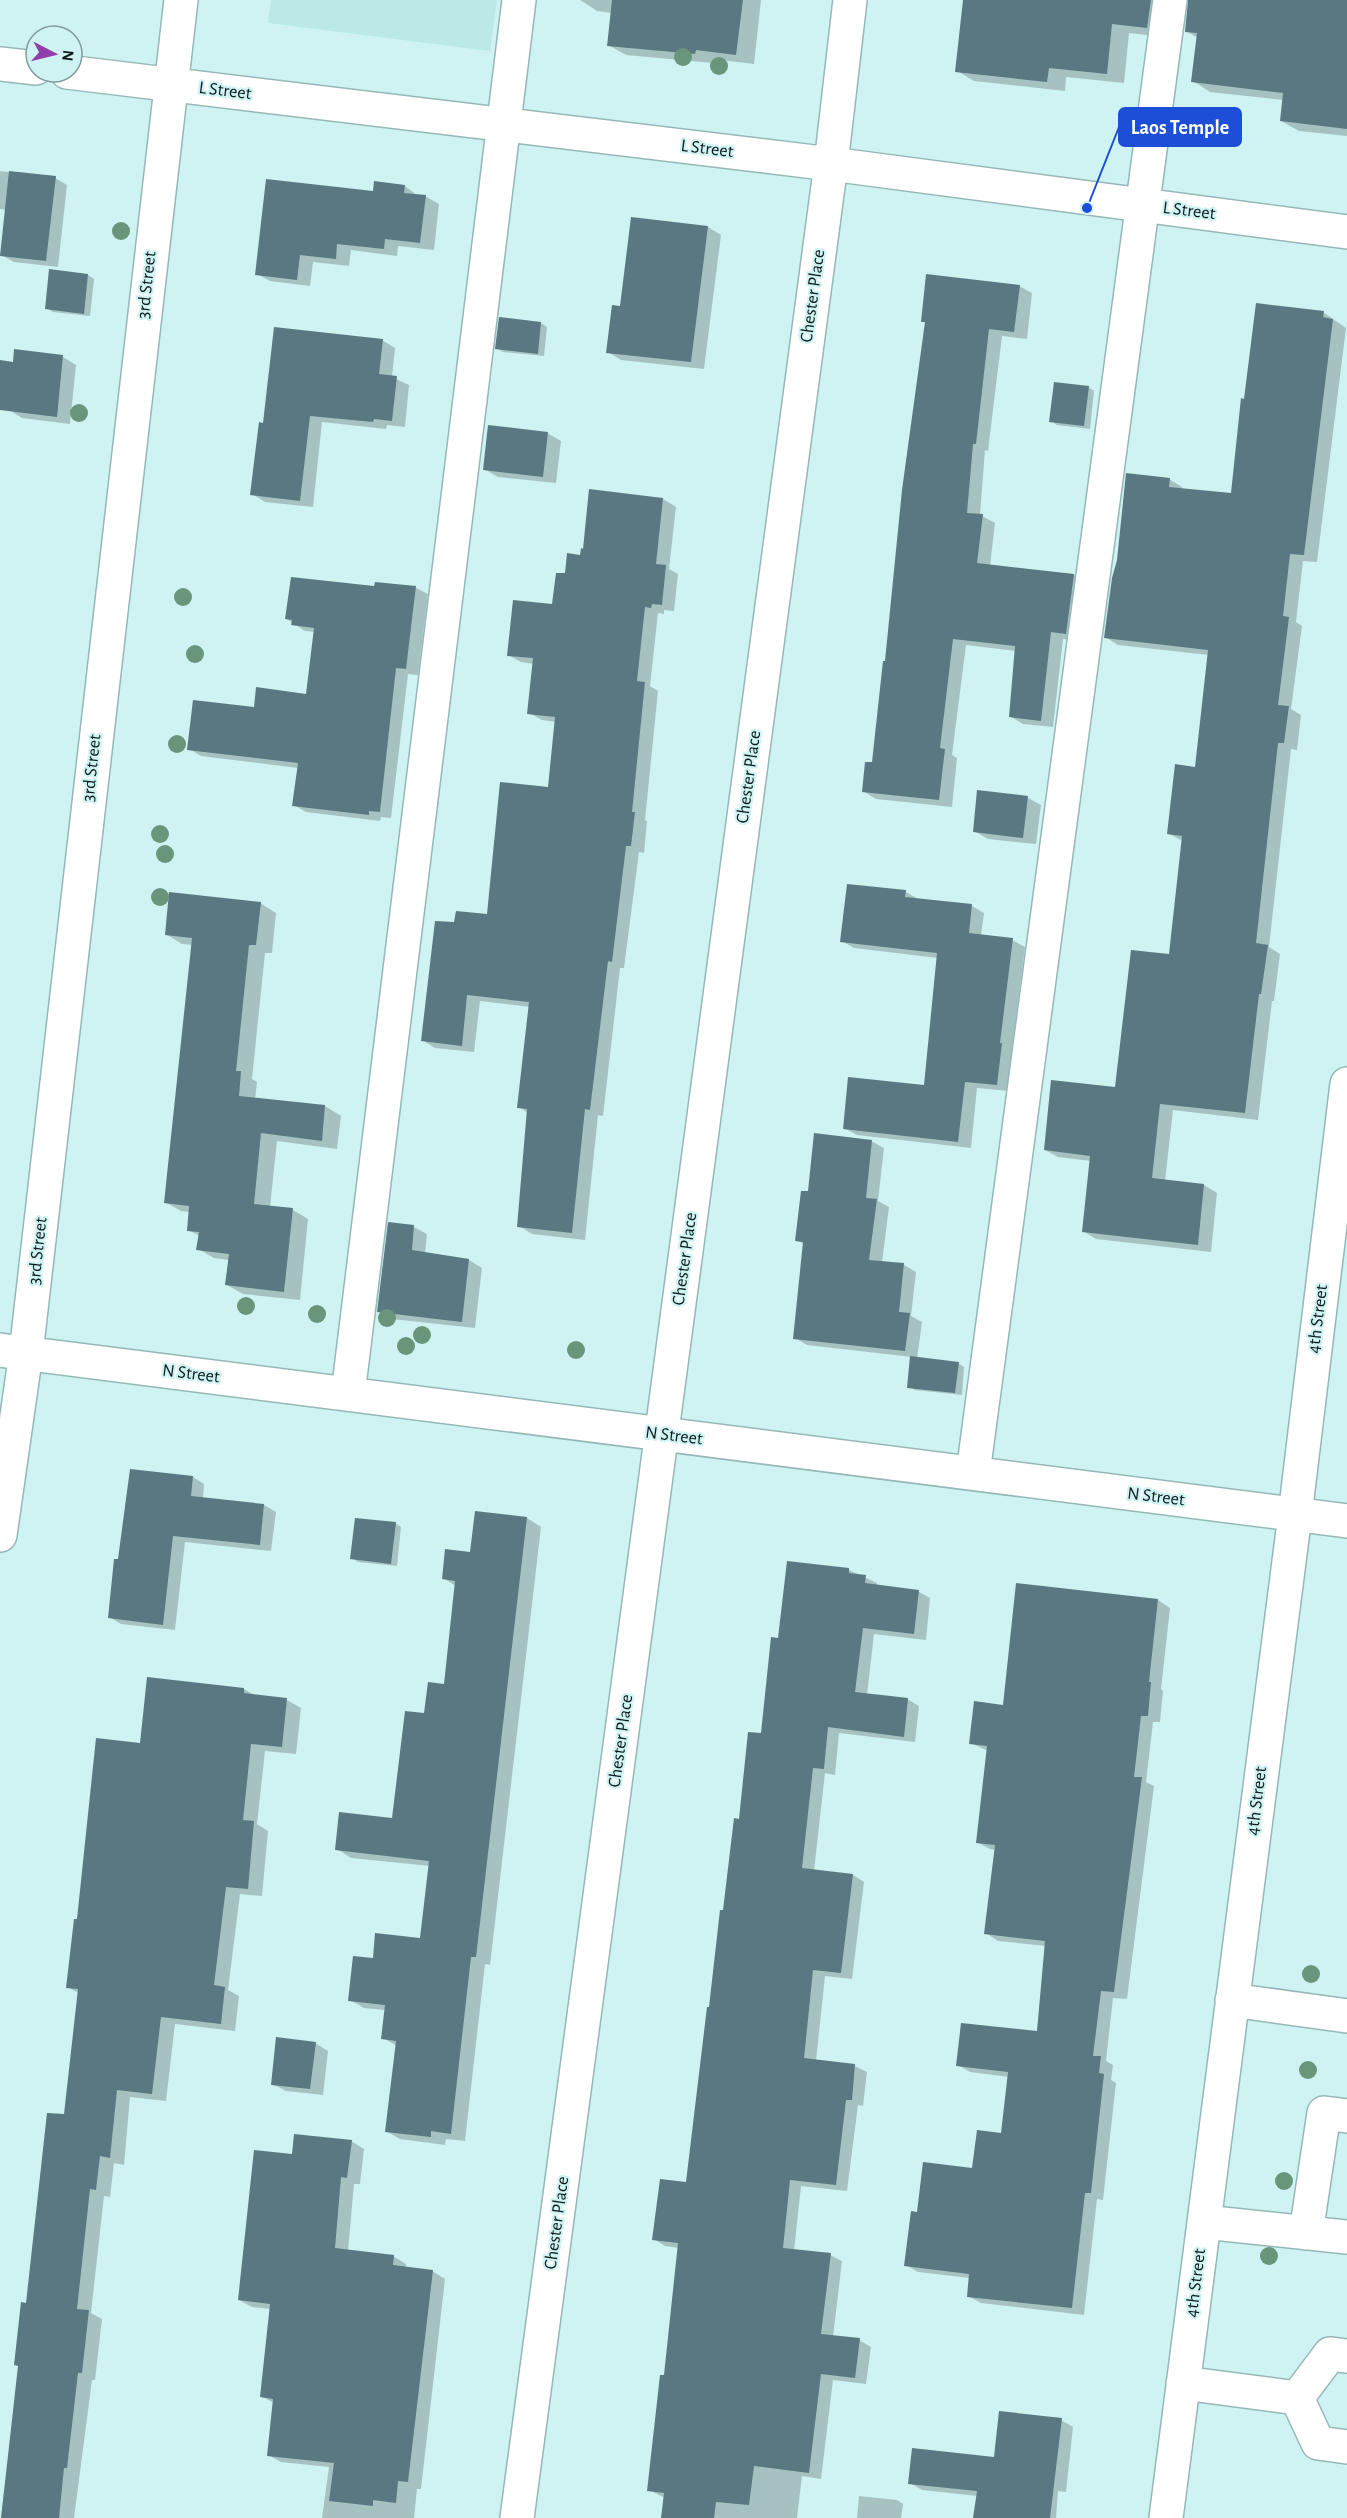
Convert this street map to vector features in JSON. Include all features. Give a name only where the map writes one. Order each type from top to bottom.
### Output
[{"type":"street","name":"3rd Street","points":[[0,1535],[13,1352],[181,0]]},
{"type":"street","points":[[348,1394],[519,0]]},
{"type":"street","name":"Chester Place","points":[[518,2518],[831,164],[850,0]]},
{"type":"street","points":[[973,1473],[1170,0]]},
{"type":"street","points":[[0,64],[24,67]]},
{"type":"street","name":"L Street","points":[[84,74],[831,164],[1347,232]]},
{"type":"street","name":"4th Street","points":[[1166,2518],[1295,1515],[1347,1084]]},
{"type":"street","name":"N Street","points":[[13,1352],[1347,1521]]},
{"type":"street","points":[[1232,2000],[1347,2016]]},
{"type":"street","points":[[1306,2233],[1324,2113],[1347,2116]]},
{"type":"street","points":[[1204,2222],[1347,2237]]},
{"type":"street","points":[[1297,2398],[1330,2354],[1347,2356]]},
{"type":"street","points":[[1183,2383],[1297,2398]]},
{"type":"street","points":[[1297,2398],[1318,2443],[1347,2447]]},
{"type":"shaded area","points":[[271,0],[497,0],[490,51],[268,23]]},
{"type":"building","points":[[612,0],[743,0],[736,55],[696,50],[695,54],[607,46]]},
{"type":"building","points":[[963,0],[1151,0],[1147,28],[1112,24],[1107,74],[1049,68],[1047,82],[955,72]]},
{"type":"building","points":[[1188,0],[1347,0],[1347,129],[1280,121],[1283,93],[1191,82],[1197,33],[1185,32]]},
{"type":"building","points":[[9,171],[56,176],[46,261],[0,256]]},
{"type":"building","points":[[266,179],[373,191],[374,181],[405,185],[404,193],[426,195],[420,243],[385,239],[384,249],[337,244],[336,259],[300,255],[297,280],[255,275]]},
{"type":"building","points":[[631,217],[708,226],[691,362],[606,353],[612,305],[620,306]]},
{"type":"building","points":[[49,269],[88,274],[84,314],[45,309]]},
{"type":"building","points":[[926,274],[1020,285],[1014,332],[989,329],[976,444],[973,444],[967,513],[983,514],[977,563],[1074,574],[1066,634],[1051,632],[1041,721],[1009,717],[1015,646],[953,639],[940,748],[945,749],[939,800],[862,792],[865,762],[872,762],[883,661],[885,661],[902,490],[925,322],[921,322]]},
{"type":"building","points":[[1256,303],[1324,311],[1323,317],[1333,319],[1304,555],[1290,554],[1283,616],[1289,617],[1278,705],[1289,706],[1284,743],[1278,743],[1256,943],[1268,945],[1261,994],[1259,994],[1245,1113],[1160,1104],[1152,1178],[1204,1184],[1198,1245],[1082,1232],[1090,1156],[1044,1150],[1051,1080],[1115,1087],[1131,950],[1169,954],[1182,836],[1167,834],[1175,764],[1195,767],[1208,650],[1104,638],[1112,578],[1117,560],[1126,473],[1170,478],[1169,487],[1231,493],[1241,398],[1244,399]]},
{"type":"building","points":[[499,317],[541,322],[538,354],[495,349]]},
{"type":"building","points":[[274,327],[383,339],[379,374],[397,376],[392,421],[374,419],[373,422],[310,416],[300,501],[250,495],[259,422],[263,423]]},
{"type":"building","points":[[14,349],[63,355],[57,417],[0,410],[0,360],[13,362]]},
{"type":"building","points":[[1054,382],[1089,386],[1084,426],[1049,422]]},
{"type":"building","points":[[488,425],[548,432],[543,477],[483,470]]},
{"type":"building","points":[[589,489],[663,498],[656,564],[666,565],[662,605],[652,604],[651,608],[645,607],[637,681],[645,682],[632,812],[635,812],[631,846],[626,846],[612,962],[608,961],[590,1110],[585,1109],[572,1233],[517,1227],[527,1109],[517,1108],[529,1002],[467,995],[462,1046],[421,1041],[435,921],[454,922],[456,911],[487,914],[500,782],[548,787],[555,717],[527,714],[533,658],[507,656],[513,600],[552,604],[556,573],[565,573],[567,553],[580,555],[581,548],[583,549]]},
{"type":"building","points":[[291,577],[374,586],[375,582],[416,586],[406,669],[396,668],[380,812],[369,811],[369,815],[292,806],[298,763],[187,750],[193,700],[254,707],[256,687],[306,694],[314,628],[291,625],[292,620],[285,619]]},
{"type":"building","points":[[977,790],[1028,796],[1023,838],[973,832]]},
{"type":"building","points":[[847,884],[906,890],[905,897],[972,904],[969,933],[1013,938],[997,1085],[965,1082],[958,1142],[843,1129],[848,1077],[924,1085],[937,953],[840,942]]},
{"type":"building","points":[[169,892],[261,902],[256,945],[249,945],[236,1071],[241,1071],[239,1096],[325,1105],[322,1141],[261,1133],[254,1204],[293,1208],[284,1292],[225,1285],[229,1254],[196,1250],[199,1232],[187,1231],[189,1206],[164,1203],[192,938],[165,935]]},
{"type":"building","points":[[814,1133],[872,1140],[866,1198],[877,1199],[869,1260],[904,1263],[899,1312],[910,1313],[905,1351],[793,1339],[803,1242],[795,1241],[801,1191],[808,1191]]},
{"type":"building","points":[[388,1222],[414,1225],[412,1250],[469,1259],[462,1322],[377,1312]]},
{"type":"building","points":[[910,1356],[959,1362],[955,1393],[907,1388]]},
{"type":"building","points":[[130,1469],[193,1476],[191,1496],[264,1504],[260,1545],[173,1536],[163,1625],[108,1618],[114,1559],[118,1559]]},
{"type":"building","points":[[475,1511],[527,1517],[476,1957],[471,1957],[451,2134],[431,2131],[431,2137],[385,2132],[396,2041],[381,2039],[385,2005],[348,2001],[353,1956],[373,1958],[375,1933],[420,1938],[429,1861],[335,1850],[339,1812],[392,1818],[405,1711],[424,1713],[428,1682],[444,1684],[455,1581],[442,1579],[445,1549],[470,1552]]},
{"type":"building","points":[[355,1518],[396,1522],[391,1564],[350,1559]]},
{"type":"building","points":[[787,1561],[849,1568],[849,1573],[866,1575],[865,1583],[919,1590],[914,1634],[863,1628],[855,1692],[908,1698],[904,1737],[828,1727],[824,1769],[813,1768],[802,1868],[853,1874],[841,1973],[813,1970],[804,2058],[855,2064],[852,2100],[846,2100],[836,2185],[790,2180],[783,2248],[831,2253],[821,2334],[860,2338],[855,2378],[821,2374],[809,2473],[754,2466],[749,2505],[716,2502],[714,2518],[661,2518],[664,2493],[647,2491],[660,2375],[664,2375],[678,2243],[652,2240],[660,2179],[686,2182],[707,2007],[709,2007],[720,1910],[723,1910],[734,1818],[739,1819],[748,1732],[761,1733],[771,1637],[778,1638]]},
{"type":"building","points":[[1016,1583],[1158,1599],[1149,1682],[1151,1682],[1148,1716],[1141,1716],[1134,1777],[1142,1777],[1114,1992],[1101,1991],[1093,2056],[1101,2056],[1099,2073],[1104,2074],[1091,2193],[1085,2193],[1072,2308],[967,2297],[969,2274],[904,2266],[911,2211],[917,2212],[923,2162],[972,2168],[977,2130],[1001,2133],[1008,2072],[956,2066],[961,2023],[1037,2031],[1045,1941],[984,1934],[995,1845],[976,1843],[987,1746],[969,1744],[974,1701],[1003,1705]]},
{"type":"building","points":[[147,1677],[244,1688],[244,1693],[287,1698],[282,1747],[251,1744],[243,1820],[254,1821],[248,1889],[226,1887],[214,1985],[225,1987],[221,2024],[161,2017],[152,2094],[117,2090],[110,2158],[100,2156],[96,2190],[90,2189],[77,2309],[89,2310],[82,2373],[78,2373],[67,2468],[64,2468],[59,2518],[1,2518],[18,2366],[14,2365],[21,2302],[26,2303],[47,2113],[64,2114],[78,1989],[66,1988],[74,1919],[77,1919],[96,1738],[140,1743]]},
{"type":"building","points":[[276,2037],[316,2042],[310,2089],[271,2085]]},
{"type":"building","points":[[294,2134],[352,2140],[347,2178],[341,2177],[335,2248],[394,2255],[393,2265],[433,2270],[408,2482],[398,2481],[396,2503],[373,2500],[373,2506],[329,2501],[334,2463],[267,2456],[273,2399],[260,2397],[270,2304],[238,2300],[254,2150],[292,2154]]},
{"type":"building","points":[[999,2411],[1062,2418],[1050,2518],[973,2518],[977,2491],[908,2484],[912,2448],[994,2457]]},
{"type":"place","name":"Laos Temple","points":[[1087,208]]}]
